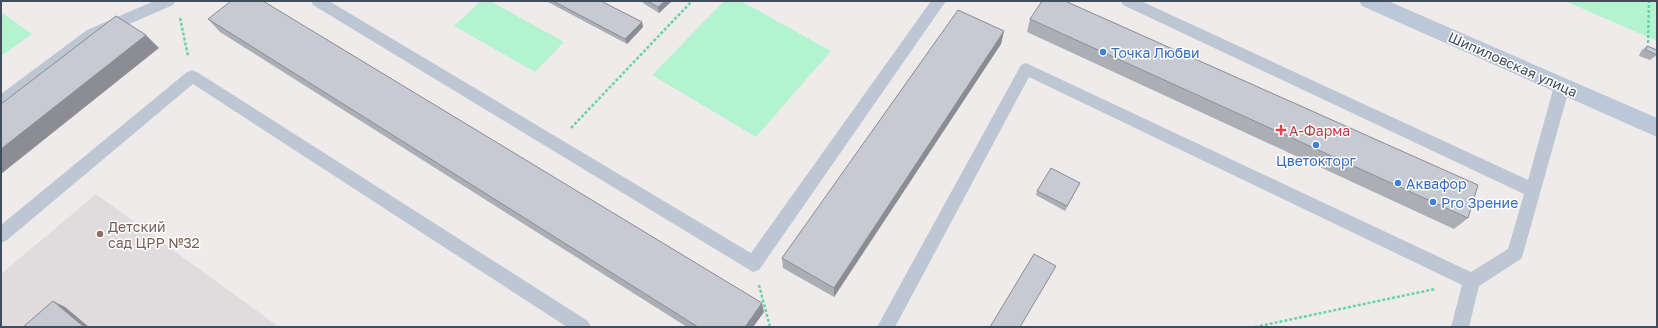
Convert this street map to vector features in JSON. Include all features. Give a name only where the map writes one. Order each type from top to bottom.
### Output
[{"type":"main road","name":"Шипиловская улица","points":[[1369,1],[1657,128]]},
{"type":"lane","points":[[1,103],[92,34],[168,1]]},
{"type":"lane","points":[[318,1],[753,264],[939,1]]},
{"type":"lane","points":[[1128,1],[1489,169],[1533,191]]},
{"type":"lane","points":[[886,327],[1026,69],[1472,281]]},
{"type":"lane","points":[[1,236],[192,76],[582,327]]},
{"type":"lane","points":[[1460,327],[1472,281],[1515,254],[1548,130],[1562,86]]},
{"type":"path","points":[[555,145],[692,1]]},
{"type":"path","points":[[1648,43],[1649,1]]},
{"type":"path","points":[[180,16],[192,76]]},
{"type":"path","points":[[753,264],[770,327]]},
{"type":"path","points":[[1255,327],[1472,281]]},
{"type":"shaded area","name":"Детский сад ЦРР №32","points":[[96,194],[279,327],[1,327],[1,274]]},
{"type":"green space","points":[[481,1],[490,1],[564,42],[535,72],[454,26]]},
{"type":"green space","points":[[724,1],[741,1],[831,51],[756,137],[652,75]]},
{"type":"green space","points":[[1565,1],[1657,1],[1657,41]]},
{"type":"green space","points":[[1,12],[32,34],[1,56]]},
{"type":"building","points":[[231,1],[263,1],[762,303],[745,327],[698,327],[208,19]]},
{"type":"building","points":[[553,1],[601,1],[642,22],[625,39]]},
{"type":"building","points":[[647,1],[665,1],[658,7]]},
{"type":"building","points":[[1042,1],[1065,1],[1478,185],[1468,218],[1030,19]]},
{"type":"building","points":[[958,10],[1004,31],[834,288],[782,258]]},
{"type":"building","points":[[116,16],[146,35],[1,149],[1,104]]},
{"type":"building","points":[[1647,46],[1657,50],[1657,55],[1646,50]]},
{"type":"building","points":[[1051,168],[1080,183],[1067,206],[1037,191]]},
{"type":"building","points":[[1034,254],[1056,266],[1020,327],[990,327]]},
{"type":"building","points":[[53,301],[84,327],[23,327]]},
{"type":"place","name":"Точка Любви","points":[[1103,52]]},
{"type":"place","name":"А-Фарма","points":[[1281,130]]},
{"type":"place","name":"Цветокторг","points":[[1316,145]]},
{"type":"place","name":"Аквафор","points":[[1398,183]]},
{"type":"place","name":"Pro Зрение","points":[[1433,202]]},
{"type":"place","name":"Детский сад ЦРР №32","points":[[100,234]]}]
